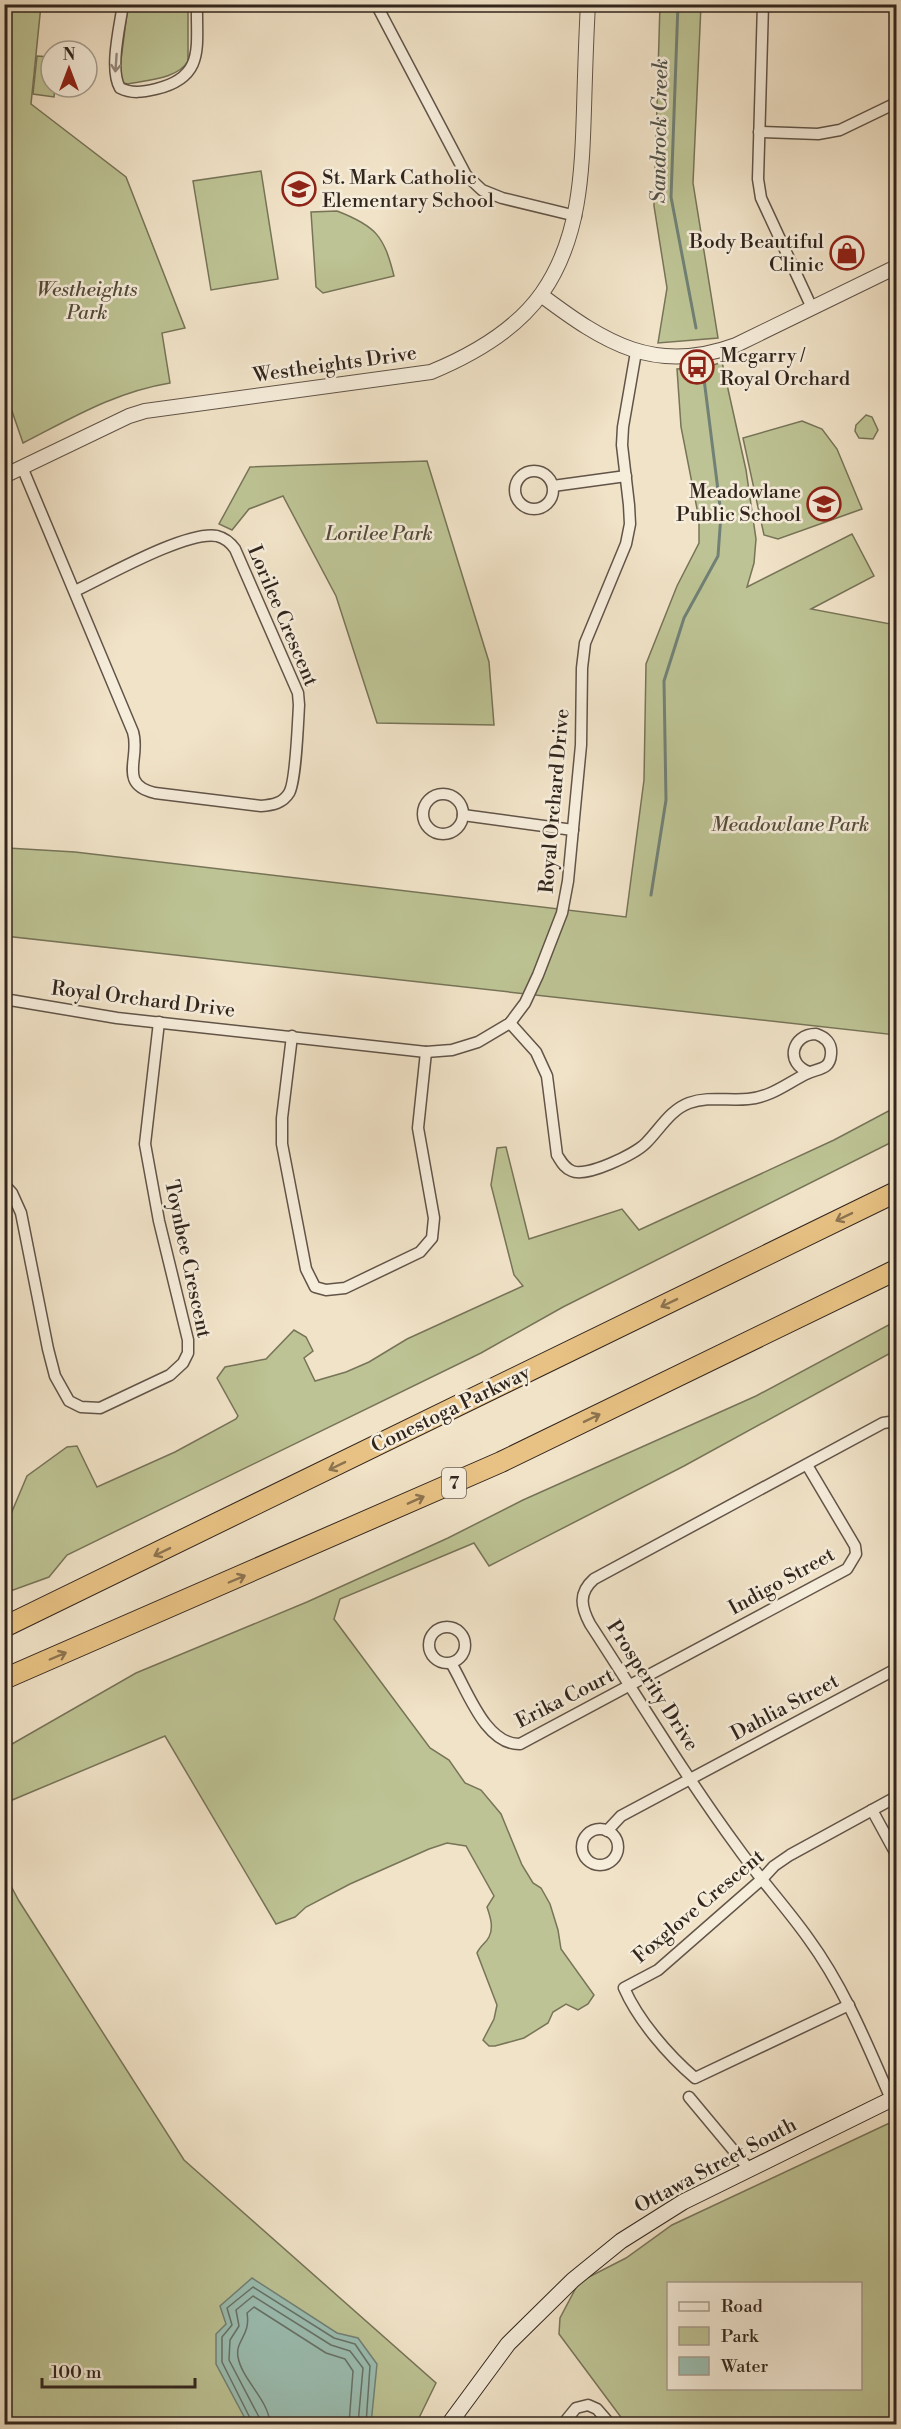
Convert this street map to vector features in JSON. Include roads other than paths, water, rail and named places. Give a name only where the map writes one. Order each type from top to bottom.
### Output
[{"type":"highway","name":"Conestoga Parkway","points":[[4,1628],[897,1192]]},
{"type":"highway","name":"7","points":[[4,1679],[501,1462],[897,1270]]},
{"type":"main road","name":"Ottawa Street South","points":[[449,2424],[508,2344],[587,2268],[621,2241],[683,2202],[894,2098]]},
{"type":"street","points":[[123,4],[115,81],[120,88],[133,92],[168,86],[185,77],[191,69],[195,57],[197,4]]},
{"type":"street","points":[[376,4],[466,175],[482,190],[502,198],[576,216]]},
{"type":"street","name":"Westheights Drive","points":[[4,476],[129,416],[145,411],[431,372],[467,357],[501,333],[541,295],[564,252],[576,216],[582,170],[588,4]]},
{"type":"street","points":[[764,4],[758,179],[761,198],[812,308]]},
{"type":"street","points":[[759,132],[818,134],[840,130],[897,103]]},
{"type":"street","points":[[541,295],[577,322],[609,341],[636,351],[663,357],[687,357],[717,352],[897,267]]},
{"type":"street","name":"Royal Orchard Drive","points":[[4,999],[117,1018],[426,1052],[452,1050],[478,1042],[510,1023],[525,1003],[562,913],[581,746],[582,668],[585,644],[626,544],[630,524],[622,445],[636,351]]},
{"type":"street","name":"Lorilee Crescent","points":[[22,467],[133,732],[135,746],[132,772],[136,784],[142,789],[156,793],[261,806],[272,805],[284,799],[292,786],[298,693],[235,549],[229,541],[216,536],[200,536],[179,542],[75,591]]},
{"type":"street","points":[[553,486],[626,476]]},
{"type":"street","points":[[463,815],[573,830]]},
{"type":"street","name":"Toynbee Crescent","points":[[4,1184],[12,1193],[21,1213],[48,1349],[56,1376],[69,1401],[81,1407],[100,1408],[178,1369],[188,1353],[188,1340],[159,1221],[145,1144],[159,1022]]},
{"type":"street","points":[[510,1023],[536,1052],[547,1076],[557,1155],[563,1165],[581,1174],[638,1149],[669,1117],[689,1103],[705,1099],[747,1099],[765,1096],[809,1072]]},
{"type":"street","points":[[292,1036],[282,1118],[282,1144],[306,1269],[315,1287],[326,1290],[345,1288],[420,1252],[432,1238],[434,1218],[418,1128],[426,1052]]},
{"type":"street","name":"Prosperity Drive","points":[[894,2098],[849,2005],[809,1938],[738,1849],[690,1778],[585,1615],[582,1593],[588,1584],[884,1423],[897,1421]]},
{"type":"street","name":"Indigo Street","points":[[630,1685],[847,1569],[856,1554],[855,1546],[807,1465]]},
{"type":"street","name":"Erika Court","points":[[451,1663],[489,1729],[502,1741],[513,1744],[529,1739],[630,1685]]},
{"type":"street","name":"Dahlia Street","points":[[607,1831],[621,1816],[897,1669]]},
{"type":"street","name":"Foxglove Crescent","points":[[849,2005],[695,2078],[634,2010],[624,1988],[658,1970],[790,1854],[897,1797]]},
{"type":"street","points":[[872,1810],[897,1854]]},
{"type":"street","points":[[690,2097],[749,2169]]},
{"type":"street","points":[[563,2424],[576,2408],[588,2404],[597,2409],[610,2424]]},
{"type":"water","points":[[252,2278],[337,2333],[358,2338],[377,2364],[371,2424],[248,2424],[216,2364],[216,2334],[226,2324],[220,2306]]},
{"type":"waterway","name":"Sandrock Creek","points":[[678,4],[671,197],[696,328]]},
{"type":"waterway","name":"Sandrock Creek","points":[[651,895],[666,800],[664,681],[684,618],[718,556],[721,514],[704,379]]},
{"type":"place","name":"St. Mark Catholic Elementary School","points":[[299,189]]},
{"type":"place","name":"Body Beautiful Clinic","points":[[847,253]]},
{"type":"place","name":"Mcgarry / Royal Orchard","points":[[697,367]]},
{"type":"place","name":"Meadowlane Public School","points":[[824,504]]},
{"type":"park label","name":"Westheights Park","points":[[87,302]]},
{"type":"park label","name":"Lorilee Park","points":[[379,534]]},
{"type":"park label","name":"Meadowlane Park","points":[[790,825]]}]
